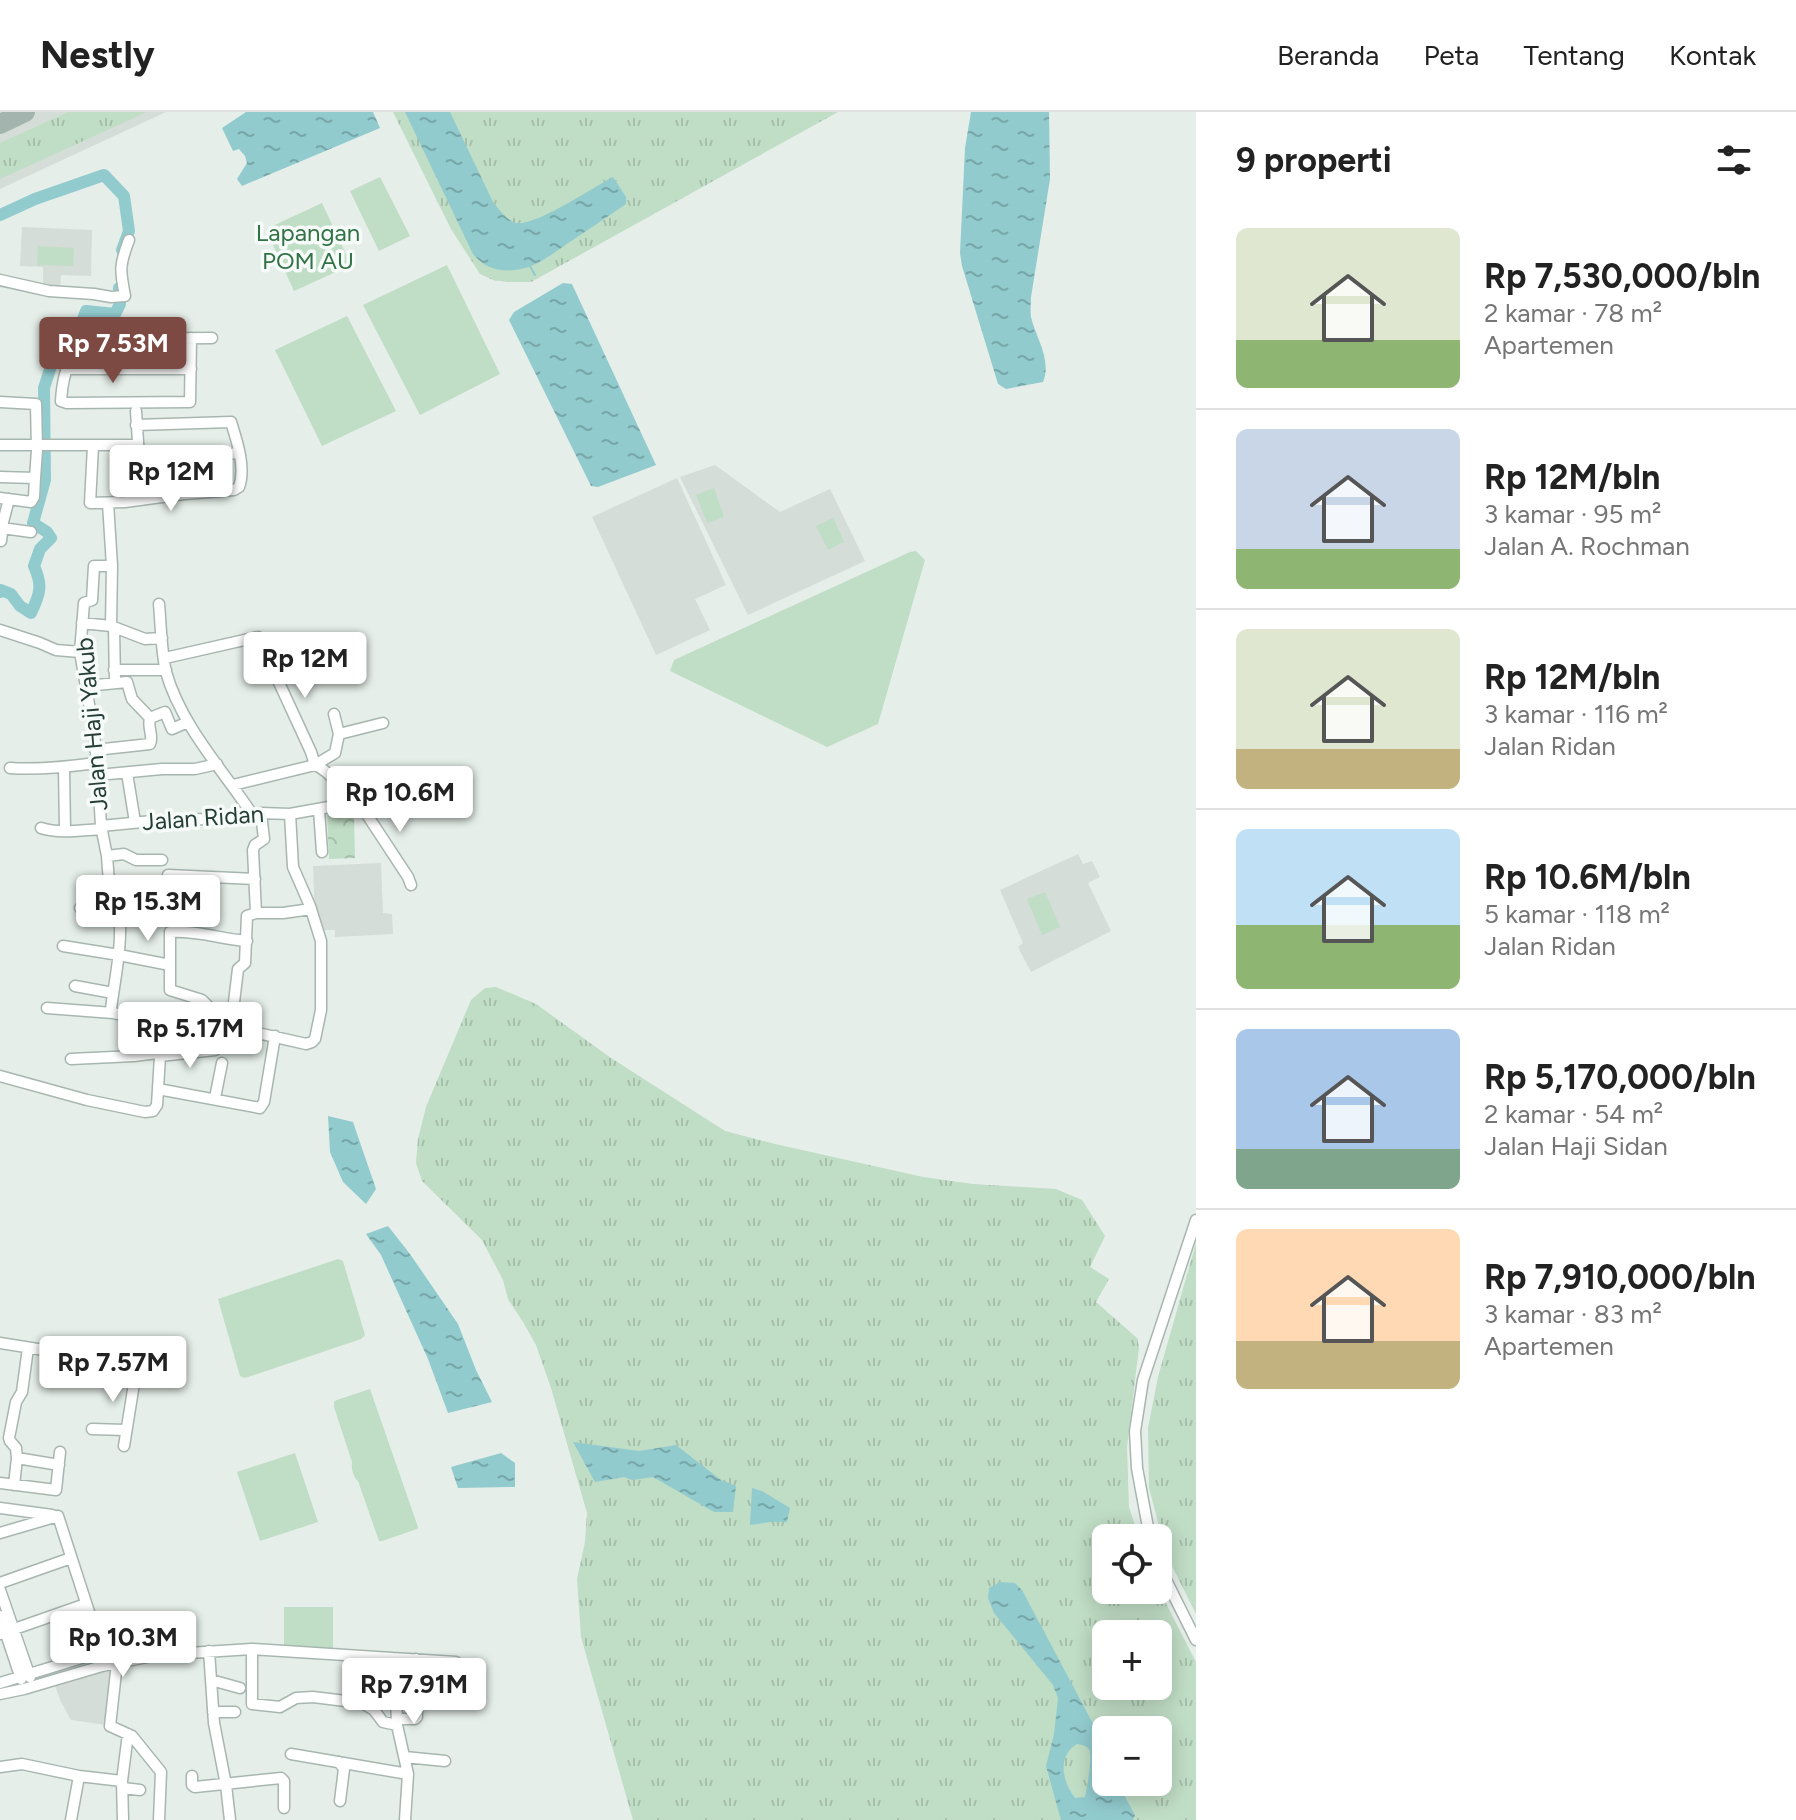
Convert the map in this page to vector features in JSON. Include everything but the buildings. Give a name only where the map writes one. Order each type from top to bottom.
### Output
[{"type":"street","points":[[0,280],[49,291],[125,296],[120,264],[129,240]]},
{"type":"street","points":[[191,338],[190,402],[62,402],[60,399],[66,369],[76,352],[99,339],[191,338],[212,338]]},
{"type":"street","points":[[66,369],[191,369]]},
{"type":"street","points":[[0,402],[36,404],[42,445],[31,502],[4,499],[0,542]]},
{"type":"street","points":[[136,411],[139,457],[143,460],[239,453]]},
{"type":"street","points":[[93,446],[90,503],[107,506],[239,487],[239,453],[229,422],[136,425]]},
{"type":"street","points":[[5,444],[138,445]]},
{"type":"street","points":[[0,477],[35,478]]},
{"type":"street","points":[[107,506],[112,536],[115,683]]},
{"type":"street","points":[[2,528],[31,532]]},
{"type":"street","name":"Jalan Haji Yakub","points":[[112,566],[94,566],[92,600],[84,603],[80,652],[95,750],[110,896],[120,931],[113,1013]]},
{"type":"street","points":[[159,604],[165,664],[188,722],[256,814],[264,839],[253,850],[256,913]]},
{"type":"street","points":[[82,623],[112,627],[145,639],[162,638]]},
{"type":"street","points":[[0,630],[56,650],[80,652]]},
{"type":"street","points":[[114,670],[165,664],[258,637],[315,765]]},
{"type":"street","points":[[86,686],[128,683],[134,701],[150,718],[150,744],[95,750]]},
{"type":"street","points":[[150,718],[166,713],[172,729],[188,722]]},
{"type":"street","points":[[233,785],[315,765],[335,753],[339,734],[334,714]]},
{"type":"street","points":[[339,734],[383,723]]},
{"type":"street","points":[[10,768],[64,768],[96,763]]},
{"type":"street","points":[[98,775],[195,769],[217,764]]},
{"type":"street","points":[[315,765],[320,766],[360,804],[411,885]]},
{"type":"street","points":[[64,768],[65,831]]},
{"type":"street","points":[[127,773],[135,822]]},
{"type":"street","name":"Jalan Ridan","points":[[41,828],[65,831],[135,822],[290,814],[319,810],[354,799]]},
{"type":"street","points":[[319,810],[322,852]]},
{"type":"street","points":[[290,814],[293,867],[311,909],[321,941],[321,1010],[315,1039],[306,1044],[231,1028],[238,969],[245,963],[247,916],[311,909]]},
{"type":"street","points":[[107,856],[124,854],[136,860],[162,860]]},
{"type":"street","points":[[80,908],[116,910],[138,891],[167,887],[168,875],[255,879]]},
{"type":"street","points":[[232,1012],[211,1009],[202,1000],[170,990],[170,932],[247,941]]},
{"type":"street","points":[[63,946],[170,965]]},
{"type":"street","points":[[75,986],[113,993]]},
{"type":"street","points":[[0,1076],[87,1100],[149,1112],[155,1109],[165,1028],[113,1013],[47,1008]]},
{"type":"street","points":[[131,1020],[134,1056]]},
{"type":"street","points":[[158,1089],[260,1108],[264,1102],[275,1036]]},
{"type":"street","points":[[71,1059],[157,1053],[162,1056],[215,1050]]},
{"type":"street","points":[[215,1098],[222,1063]]},
{"type":"street","points":[[1147,1524],[1137,1468],[1135,1431],[1143,1380],[1196,1220]]},
{"type":"street","points":[[0,1343],[137,1365],[124,1446]]},
{"type":"street","points":[[14,1485],[16,1448],[9,1438],[16,1402],[22,1392],[28,1348]]},
{"type":"street","points":[[92,1429],[125,1430]]},
{"type":"street","points":[[0,1483],[56,1490],[60,1452]]},
{"type":"street","points":[[17,1458],[59,1465]]},
{"type":"street","points":[[0,1508],[58,1516]]},
{"type":"street","points":[[27,1524],[28,1511]]},
{"type":"street","points":[[0,1533],[58,1516]]},
{"type":"street","points":[[0,1683],[98,1653],[101,1649],[58,1516]]},
{"type":"street","points":[[0,1583],[71,1558]]},
{"type":"street","points":[[0,1590],[6,1631]]},
{"type":"street","points":[[1172,1592],[1196,1640]]},
{"type":"street","points":[[6,1631],[86,1604]]},
{"type":"street","points":[[0,1616],[29,1688]]},
{"type":"street","points":[[252,1649],[252,1704],[280,1707],[304,1697],[362,1703],[374,1710],[383,1722],[417,1717],[416,1659]]},
{"type":"street","points":[[0,1694],[117,1663],[157,1655],[209,1651],[252,1649],[456,1662]]},
{"type":"street","points":[[209,1651],[213,1712],[230,1820]]},
{"type":"street","points":[[391,1657],[395,1662],[397,1722],[408,1774],[405,1820]]},
{"type":"street","points":[[117,1663],[110,1726],[128,1734],[161,1772],[159,1820]]},
{"type":"street","points":[[211,1680],[240,1688]]},
{"type":"street","points":[[213,1712],[235,1712]]},
{"type":"street","points":[[123,1820],[128,1734]]},
{"type":"street","points":[[291,1754],[408,1774]]},
{"type":"street","points":[[405,1757],[445,1761]]},
{"type":"street","points":[[339,1762],[344,1769],[340,1801]]},
{"type":"street","points":[[0,1767],[22,1764],[140,1790]]},
{"type":"street","points":[[71,1820],[79,1776]]},
{"type":"street","points":[[192,1776],[195,1787],[281,1778],[284,1781],[284,1808]]},
{"type":"shaded area","points":[[0,112],[166,112],[0,189]]},
{"type":"shaded area","points":[[22,227],[92,230],[91,276],[61,275],[60,291],[43,289],[43,267],[20,266]]},
{"type":"shaded area","points":[[715,465],[780,512],[830,489],[865,561],[748,615],[680,477]]},
{"type":"shaded area","points":[[677,478],[726,585],[695,599],[710,630],[656,655],[592,517]]},
{"type":"shaded area","points":[[1078,854],[1083,864],[1092,861],[1100,877],[1088,883],[1111,931],[1031,972],[1018,947],[1023,943],[1000,890]]},
{"type":"shaded area","points":[[381,863],[383,913],[392,914],[393,934],[335,937],[335,930],[323,930],[315,918],[313,866]]},
{"type":"shaded area","points":[[123,1666],[114,1726],[71,1720],[54,1682]]},
{"type":"green space","points":[[68,112],[147,112],[0,179],[0,143]]},
{"type":"green space","points":[[393,112],[838,112],[531,282],[507,282],[480,274],[451,229]]},
{"type":"green space","points":[[380,177],[410,236],[379,251],[350,191]]},
{"type":"green space","name":"Lapangan POM AU","points":[[322,203],[351,265],[294,291],[266,229]]},
{"type":"green space","points":[[38,246],[74,248],[73,266],[37,265]]},
{"type":"green space","points":[[447,265],[500,374],[420,415],[363,305]]},
{"type":"green space","points":[[347,316],[396,411],[322,446],[275,350]]},
{"type":"green space","points":[[714,488],[724,517],[707,523],[696,495]]},
{"type":"green space","points":[[833,518],[844,542],[828,550],[816,526]]},
{"type":"green space","points":[[916,551],[925,560],[878,724],[827,747],[670,671],[674,660]]},
{"type":"green space","points":[[327,814],[354,814],[355,858],[329,859]]},
{"type":"green space","points":[[1045,892],[1060,927],[1042,935],[1027,899]]},
{"type":"green space","points":[[496,987],[536,1004],[611,1058],[725,1131],[923,1177],[973,1184],[1056,1189],[1082,1200],[1105,1236],[1090,1267],[1109,1279],[1096,1302],[1137,1338],[1139,1347],[1127,1447],[1129,1507],[1134,1524],[1092,1524],[1092,1604],[1166,1604],[1196,1662],[1196,1820],[633,1820],[581,1637],[577,1579],[587,1513],[551,1388],[536,1345],[508,1299],[503,1280],[482,1240],[422,1181],[416,1163],[426,1107],[471,1000],[485,988]]},
{"type":"green space","points":[[1196,1243],[1196,1614],[1172,1566],[1172,1524],[1159,1524],[1149,1488],[1148,1428],[1158,1377]]},
{"type":"green space","points":[[338,1259],[343,1261],[365,1335],[361,1339],[245,1378],[240,1376],[218,1299]]},
{"type":"green space","points":[[370,1389],[418,1527],[382,1541],[379,1541],[352,1470],[334,1407],[337,1400]]},
{"type":"green space","points":[[295,1453],[318,1522],[260,1541],[237,1472]]},
{"type":"green space","points":[[284,1607],[333,1607],[333,1649],[284,1649]]},
{"type":"water","points":[[246,112],[373,112],[380,128],[242,186],[237,179],[247,163],[245,156],[239,149],[233,151],[222,128]]},
{"type":"water","points":[[405,112],[450,112],[493,202],[512,222],[525,223],[536,219],[613,177],[626,197],[626,204],[536,264],[510,270],[490,267],[473,254]]},
{"type":"water","points":[[971,112],[1049,112],[1050,179],[1031,297],[1031,317],[1046,366],[1043,382],[1006,389],[998,384],[962,266],[965,148]]},
{"type":"water","points":[[563,283],[572,284],[656,465],[598,487],[591,486],[509,320],[514,312]]},
{"type":"water","points":[[328,1116],[353,1122],[376,1189],[366,1204],[343,1182],[330,1152]]},
{"type":"water","points":[[388,1226],[458,1324],[492,1402],[448,1413],[428,1359],[381,1255],[366,1234]]},
{"type":"water","points":[[573,1442],[639,1451],[676,1445],[721,1480],[736,1486],[733,1512],[714,1512],[653,1477],[632,1480],[624,1477],[595,1482]]},
{"type":"water","points":[[501,1453],[515,1463],[515,1487],[458,1488],[451,1467]]},
{"type":"water","points":[[752,1488],[790,1508],[787,1522],[750,1525]]},
{"type":"water","points":[[1000,1582],[1015,1583],[1022,1590],[1092,1722],[1092,1796],[1125,1796],[1135,1815],[1133,1820],[1061,1820],[1046,1766],[1058,1698],[1053,1685],[994,1613],[988,1598],[989,1588]],"holes":[[[1077,1744],[1085,1746],[1090,1753],[1085,1797],[1075,1798],[1067,1784],[1064,1762],[1066,1755]]]},
{"type":"waterway","points":[[0,215],[104,175],[124,196],[129,231],[122,250]]},
{"type":"waterway","points":[[530,266],[535,275]]},
{"type":"waterway","points":[[0,592],[11,594],[20,606],[31,613],[39,590],[34,566],[40,549],[51,538],[33,523],[45,480],[44,388],[53,360],[61,346],[77,335],[86,311],[115,314],[120,304],[119,288]]},
{"type":"taxiway","points":[[0,124],[25,112]]}]
